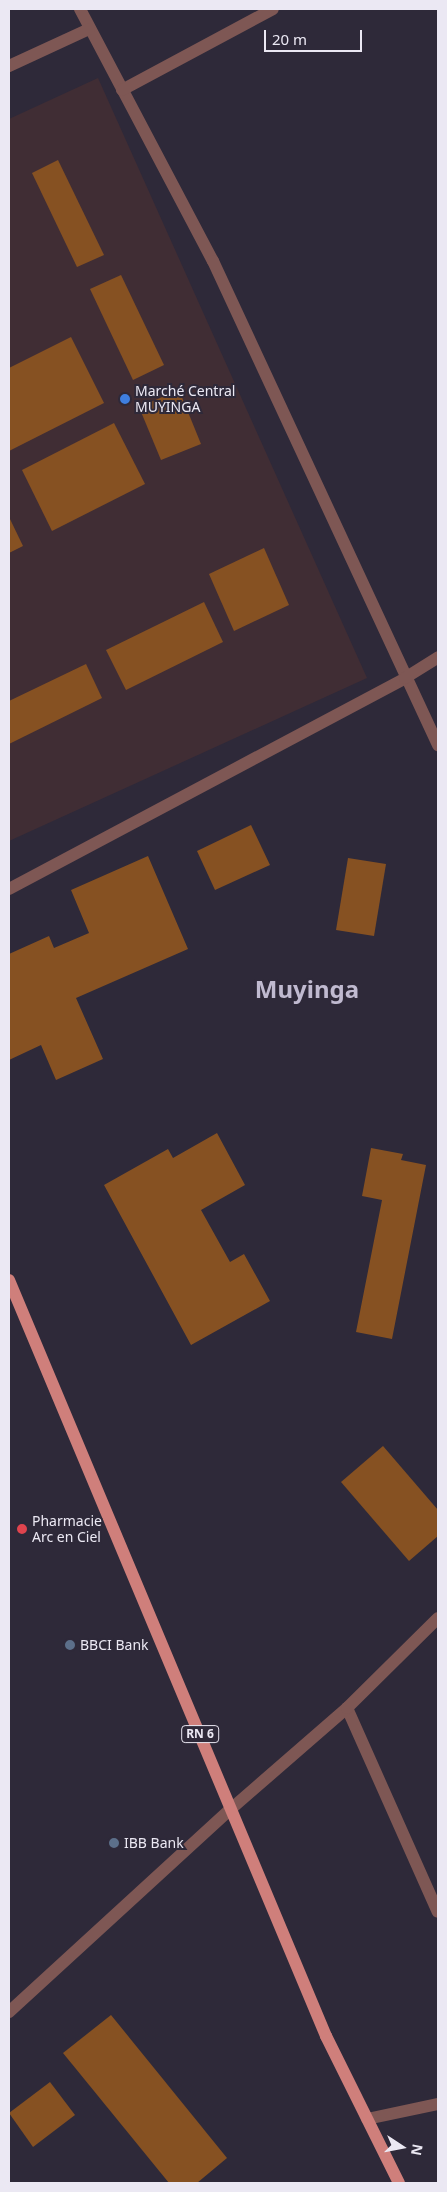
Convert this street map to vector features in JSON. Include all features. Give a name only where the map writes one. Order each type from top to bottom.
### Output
[{"type":"main road","name":"RN 6","points":[[9,1280],[326,2036],[399,2183]]},
{"type":"street","points":[[80,9],[214,260],[314,475],[405,678],[438,746]]},
{"type":"street","points":[[122,90],[273,9]]},
{"type":"street","points":[[9,66],[89,28]]},
{"type":"street","points":[[9,889],[405,678],[438,656]]},
{"type":"street","points":[[9,2012],[232,1808],[347,1708],[438,1618]]},
{"type":"street","points":[[347,1708],[438,1912]]},
{"type":"street","points":[[367,2119],[438,2104]]},
{"type":"shaded area","name":"Marché Central MUYINGA","points":[[98,78],[367,678],[9,841],[9,119]]},
{"type":"building","points":[[58,160],[104,255],[77,267],[32,173]]},
{"type":"building","points":[[121,275],[164,365],[133,380],[90,289]]},
{"type":"building","points":[[71,337],[104,403],[9,451],[9,368]]},
{"type":"building","points":[[179,390],[201,444],[161,460],[139,407]]},
{"type":"building","points":[[114,423],[145,484],[52,531],[22,470]]},
{"type":"building","points":[[9,517],[23,546],[9,553]]},
{"type":"building","points":[[264,548],[289,605],[234,631],[209,574]]},
{"type":"building","points":[[204,602],[223,642],[126,690],[106,650]]},
{"type":"building","points":[[86,664],[102,698],[9,744],[9,701]]},
{"type":"building","points":[[251,825],[270,865],[215,890],[197,851]]},
{"type":"building","points":[[148,856],[188,949],[76,998],[103,1059],[56,1080],[41,1045],[9,1060],[9,954],[49,936],[54,948],[89,933],[71,890]]},
{"type":"building","points":[[348,858],[386,864],[374,936],[336,930]]},
{"type":"building","points":[[217,1133],[245,1185],[201,1210],[230,1262],[244,1254],[270,1301],[191,1345],[104,1185],[168,1149],[173,1158]]},
{"type":"building","points":[[371,1148],[403,1154],[401,1160],[426,1165],[392,1339],[356,1332],[382,1200],[362,1196]]},
{"type":"building","points":[[383,1446],[438,1510],[438,1536],[409,1561],[341,1482]]},
{"type":"building","points":[[111,2015],[227,2158],[197,2183],[169,2183],[63,2053]]},
{"type":"building","points":[[50,2082],[75,2115],[33,2147],[9,2113]]},
{"type":"place","name":"Marché Central MUYINGA","points":[[125,399]]},
{"type":"place","name":"Pharmacie Arc en Ciel","points":[[22,1529]]},
{"type":"place","name":"BBCI Bank","points":[[70,1645]]},
{"type":"place","name":"IBB Bank","points":[[114,1843]]},
{"type":"district","name":"Muyinga","points":[[307,989]]}]
